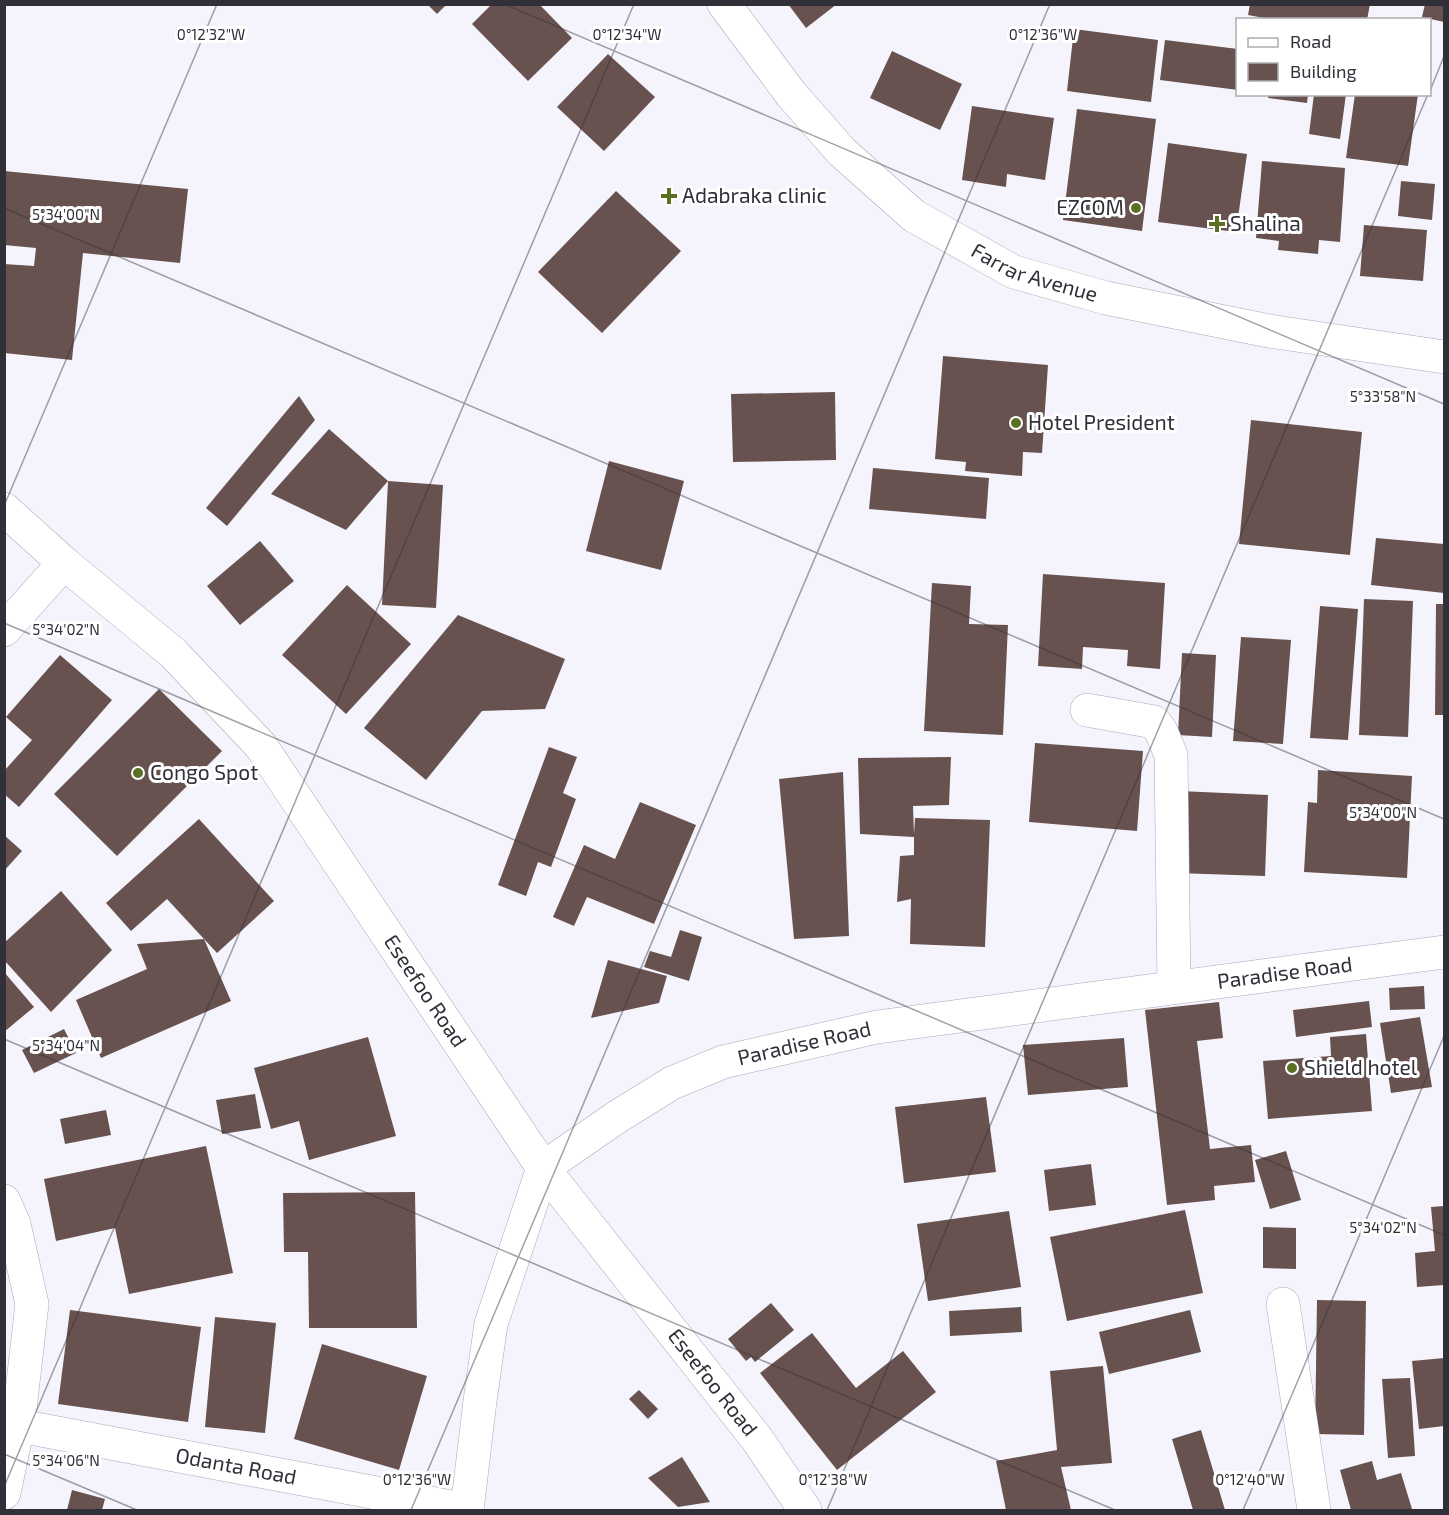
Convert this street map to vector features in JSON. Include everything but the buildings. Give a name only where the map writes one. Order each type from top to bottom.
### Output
[{"type":"street","name":"Farrar Avenue","points":[[724,4],[792,94],[842,152],[914,216],[1014,272],[1106,298],[1269,331],[1444,357]]},
{"type":"street","name":"Eseefoo Road","points":[[4,508],[64,563],[173,653],[261,746],[543,1168],[757,1439],[805,1510]]},
{"type":"street","points":[[4,630],[64,563]]},
{"type":"street","points":[[1087,710],[1154,722],[1161,731],[1170,755],[1174,987]]},
{"type":"street","name":"Paradise Road","points":[[543,1168],[616,1117],[672,1083],[723,1062],[878,1027],[1444,952]]},
{"type":"street","points":[[467,1510],[491,1324],[543,1168]]},
{"type":"street","points":[[4,1201],[14,1224],[32,1304],[11,1424],[4,1493]]},
{"type":"street","points":[[1283,1304],[1314,1510]]},
{"type":"street","name":"Odanta Road","points":[[11,1424],[467,1510]]},
{"type":"place","name":"Adabraka clinic","points":[[669,196]]},
{"type":"place","name":"EZCOM","points":[[1136,208]]},
{"type":"place","name":"Shalina","points":[[1217,224]]},
{"type":"place","name":"Hotel President","points":[[1016,423]]},
{"type":"place","name":"Congo Spot","points":[[138,773]]},
{"type":"place","name":"Shield hotel","points":[[1292,1068]]}]
